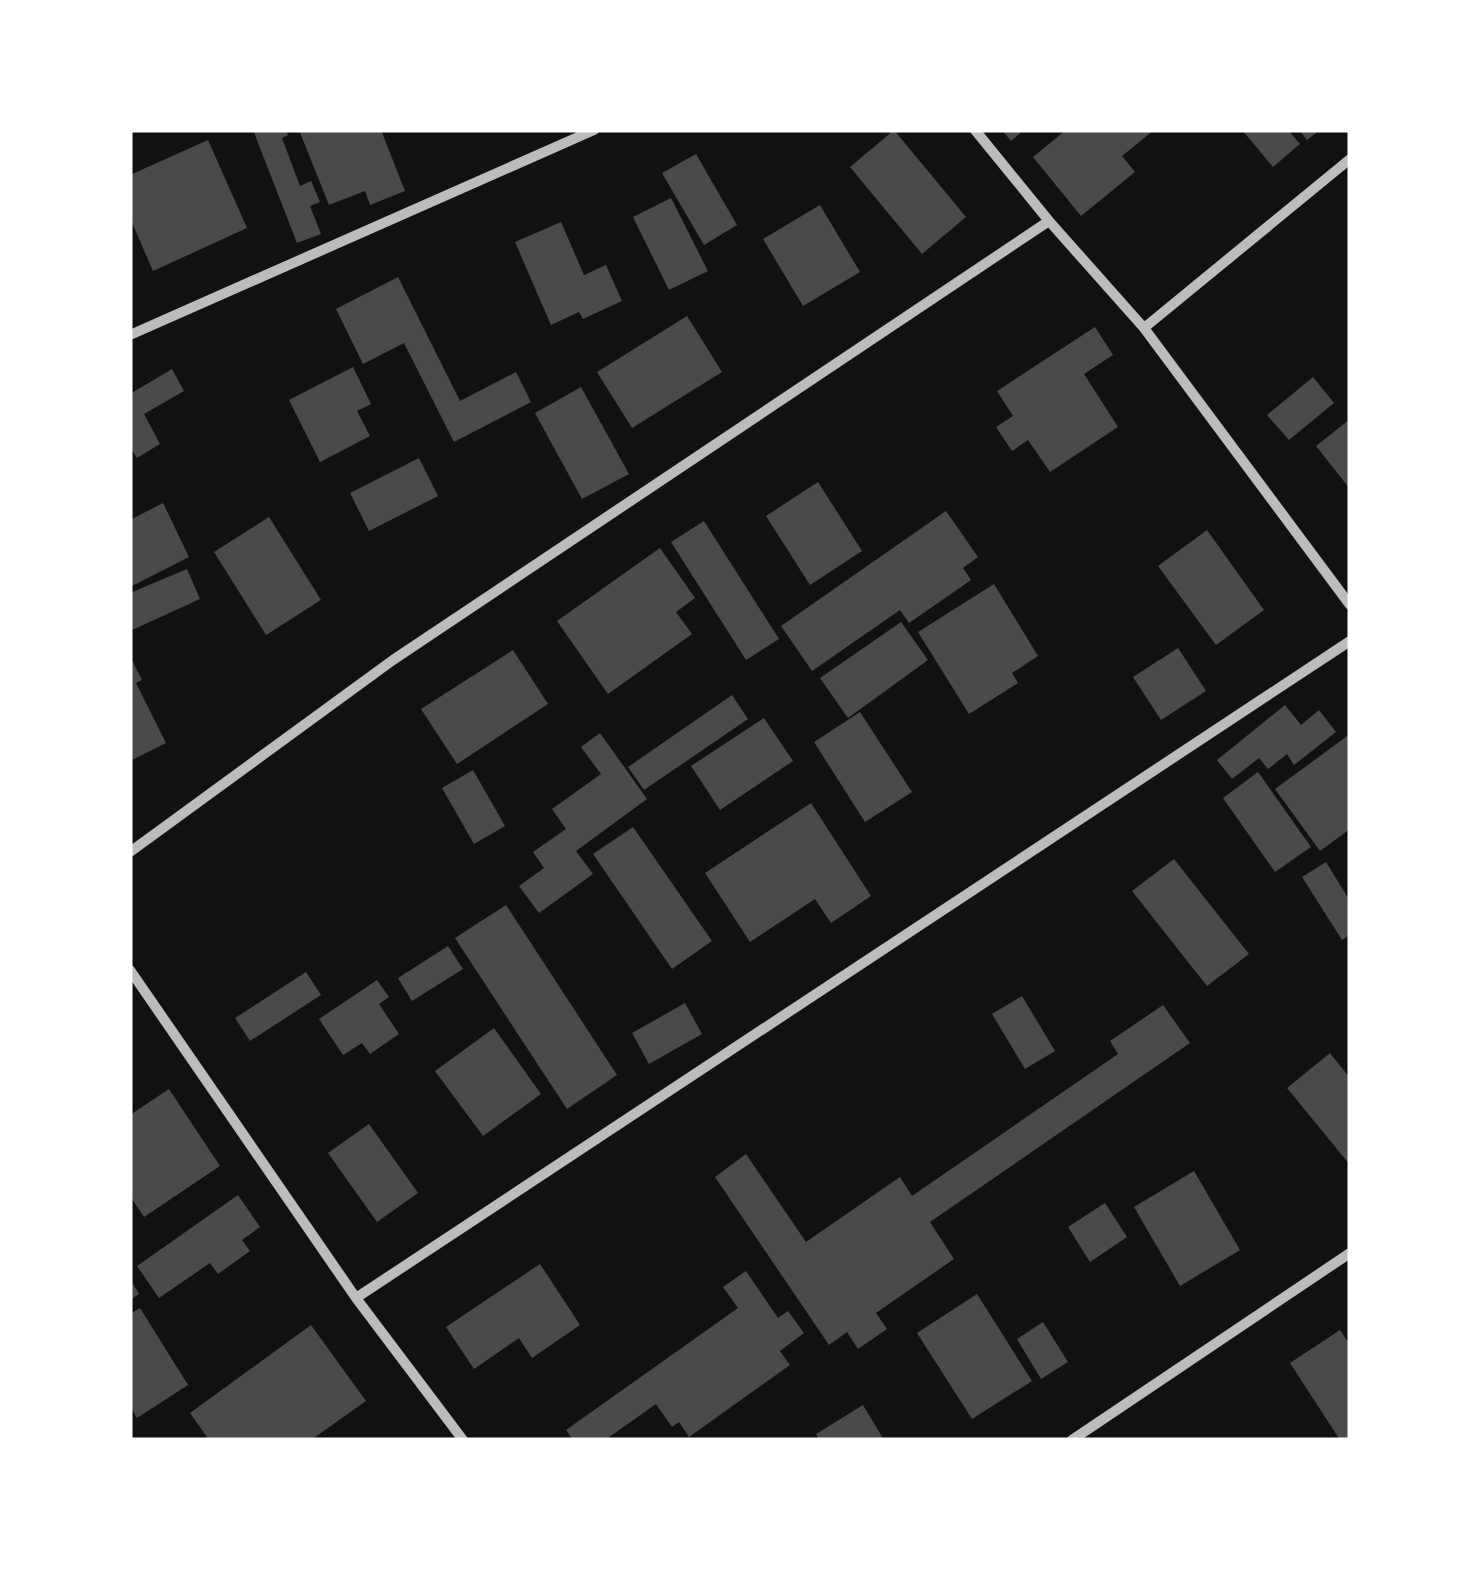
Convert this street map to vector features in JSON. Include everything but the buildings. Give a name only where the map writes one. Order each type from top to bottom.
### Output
[{"type":"street","points":[[130,335],[594,130]]},
{"type":"street","points":[[975,130],[1049,222],[1144,328],[1350,604]]},
{"type":"street","points":[[1144,328],[1350,158]]},
{"type":"street","points":[[130,852],[393,660],[1049,222]]},
{"type":"street","points":[[356,1298],[1350,641]]},
{"type":"street","points":[[130,970],[356,1298],[463,1440]]},
{"type":"street","points":[[1072,1440],[1350,1253]]}]
